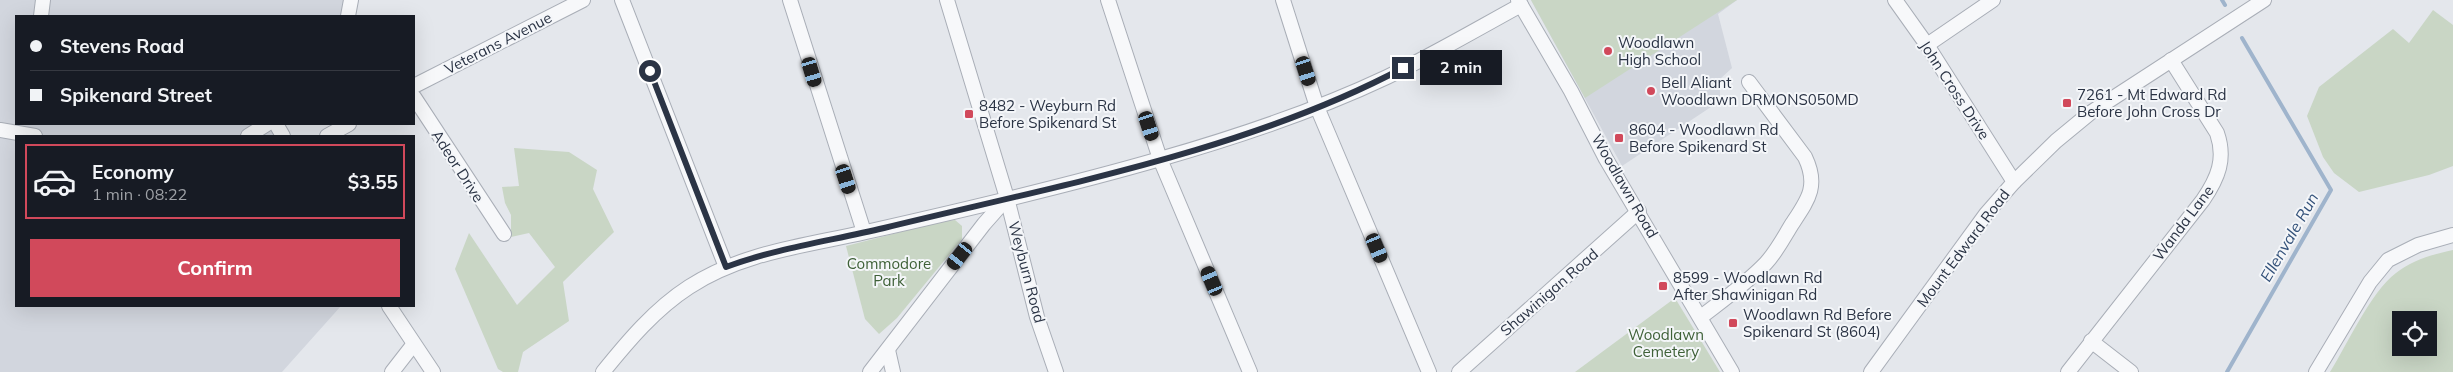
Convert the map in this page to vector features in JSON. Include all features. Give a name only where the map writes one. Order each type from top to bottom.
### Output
[{"type":"street","points":[[41,15],[43,0]]},
{"type":"street","points":[[348,15],[351,0]]},
{"type":"street","name":"Veterans Avenue","points":[[415,85],[583,0]]},
{"type":"street","points":[[622,0],[726,267]]},
{"type":"street","points":[[790,0],[864,232]]},
{"type":"street","name":"Weyburn Road","points":[[947,0],[1007,198],[1037,317],[1056,372]]},
{"type":"street","points":[[1108,0],[1160,159],[1250,372]]},
{"type":"street","points":[[1283,0],[1317,107],[1429,372]]},
{"type":"street","name":"John Cross Drive","points":[[1895,0],[1927,45],[2014,182]]},
{"type":"street","points":[[1927,45],[1993,0]]},
{"type":"street","name":"Mount Edward Road","points":[[1871,372],[1986,214],[2014,182],[2056,141],[2090,113],[2264,0]]},
{"type":"street","points":[[603,372],[647,322],[668,303],[689,287],[726,267],[754,256],[802,244],[864,232],[1160,159],[1250,132],[1317,107],[1387,76],[1520,2]]},
{"type":"street","name":"Woodlawn Road","points":[[1520,2],[1571,91],[1606,159],[1639,211],[1732,372]]},
{"type":"street","name":"Wanda Lane","points":[[2068,372],[2203,200],[2219,174],[2221,146],[2217,133],[2172,60]]},
{"type":"street","points":[[1701,317],[1753,276],[1768,261],[1808,199],[1812,186],[1812,170],[1805,157],[1749,82]]},
{"type":"street","name":"Adeor Drive","points":[[415,99],[504,234]]},
{"type":"street","points":[[250,135],[265,125]]},
{"type":"street","points":[[329,135],[347,125]]},
{"type":"street","points":[[0,130],[33,132]]},
{"type":"street","points":[[870,372],[984,224],[1007,198]]},
{"type":"street","name":"Shawinigan Road","points":[[1458,372],[1639,211]]},
{"type":"street","points":[[2316,372],[2370,282],[2388,260],[2418,245],[2453,235]]},
{"type":"street","points":[[390,307],[433,372]]},
{"type":"street","points":[[2091,341],[2131,372]]},
{"type":"street","points":[[392,372],[414,345]]},
{"type":"street","points":[[888,350],[893,372]]},
{"type":"shaded area","points":[[0,0],[350,0],[356,15],[15,15],[15,125],[287,125],[273,135],[15,135],[15,307],[340,307],[282,372],[0,372]]},
{"type":"shaded area","points":[[1531,0],[1737,0],[1718,14],[1732,68],[1720,79],[1720,101],[1622,166]]},
{"type":"green space","name":"Woodlawn High School","points":[[1531,0],[1737,0],[1585,98]]},
{"type":"green space","points":[[2433,10],[2453,25],[2453,166],[2429,175],[2359,192],[2334,173],[2323,157],[2307,116],[2319,87],[2393,29],[2409,43]]},
{"type":"green space","points":[[514,148],[569,152],[597,170],[593,189],[614,232],[563,282],[569,321],[523,352],[518,372],[503,372],[498,369],[455,269],[469,233],[517,305],[555,267],[529,233],[511,237],[511,215],[505,203],[502,187],[519,186]]},
{"type":"green space","name":"Commodore Park","points":[[955,220],[962,226],[962,239],[897,318],[879,334],[865,319],[846,246],[940,222]]},
{"type":"green space","points":[[2453,250],[2453,372],[2330,372],[2368,305],[2377,293],[2402,268],[2423,258]]},
{"type":"green space","name":"Woodlawn Cemetery","points":[[1675,298],[1720,372],[1575,372]]},
{"type":"waterway","name":"Ellenvale Run","points":[[2222,0],[2225,5]]},
{"type":"waterway","name":"Ellenvale Run","points":[[2227,372],[2331,190],[2242,38]]},
{"type":"place","name":"Woodlawn High School","points":[[1608,51]]},
{"type":"place","name":"Bell Aliant Woodlawn DRMONS050MD","points":[[1651,91]]},
{"type":"place","name":"7261 - Mt Edward Rd Before John Cross Dr","points":[[2067,103]]},
{"type":"place","name":"8482 - Weyburn Rd Before Spikenard St","points":[[969,114]]},
{"type":"place","name":"8604 - Woodlawn Rd Before Spikenard St","points":[[1619,138]]},
{"type":"place","name":"8599 - Woodlawn Rd After Shawinigan Rd","points":[[1663,286]]},
{"type":"place","name":"Woodlawn Rd Before Spikenard St (8604)","points":[[1733,323]]},
{"type":"route","points":[[650,71],[726,267],[754,256],[802,244],[864,232],[1160,159],[1250,132],[1317,107],[1403,68]]}]
